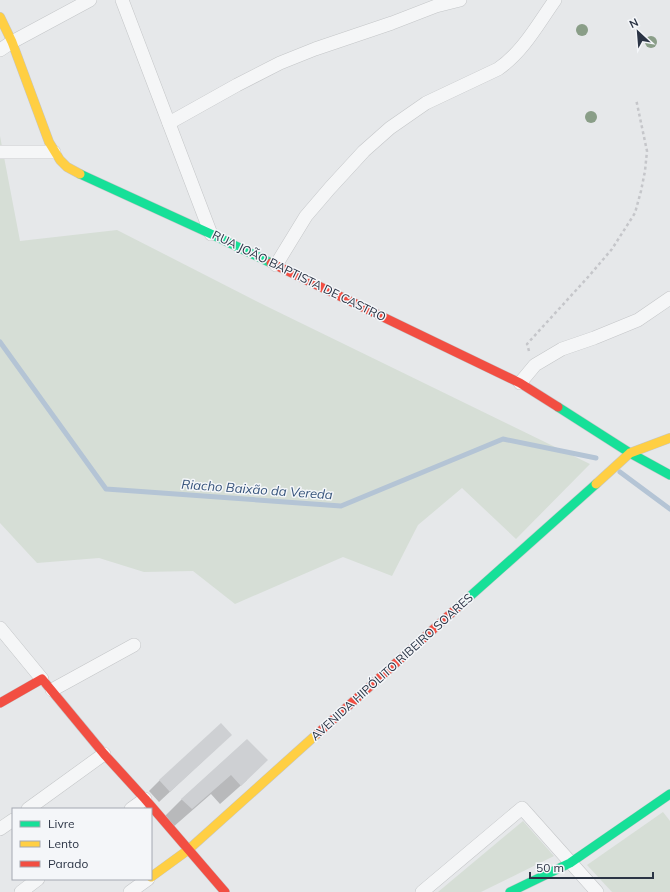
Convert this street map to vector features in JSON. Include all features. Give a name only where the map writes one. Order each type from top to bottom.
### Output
[{"type":"street","points":[[0,50],[90,0]]},
{"type":"street","points":[[122,0],[211,234]]},
{"type":"street","points":[[169,123],[280,63],[315,49],[392,23],[434,3],[460,0]]},
{"type":"street","points":[[276,265],[306,216],[364,151],[390,128],[426,103],[506,64],[522,47],[555,0]]},
{"type":"street","name":"RUA JOÃO BAPTISTA DE CASTRO","points":[[0,17],[12,42],[49,142],[54,152],[67,166],[78,173],[211,234],[520,383],[630,453],[670,475]]},
{"type":"street","points":[[0,152],[54,152]]},
{"type":"street","points":[[520,383],[535,365],[562,349],[638,320],[670,298]]},
{"type":"street","points":[[630,453],[670,438]]},
{"type":"street","name":"AVENIDA HIPÓLITO RIBEIRO SOARES","points":[[152,876],[188,850],[630,453]]},
{"type":"street","points":[[0,628],[104,754],[225,892]]},
{"type":"street","points":[[52,690],[134,645]]},
{"type":"street","points":[[0,703],[42,679]]},
{"type":"street","points":[[29,808],[104,754]]},
{"type":"street","points":[[132,808],[145,799]]},
{"type":"street","points":[[510,892],[570,863],[668,799]]},
{"type":"street","points":[[422,892],[522,808],[597,892]]},
{"type":"street","points":[[0,829],[12,821]]},
{"type":"street","points":[[21,892],[37,880]]},
{"type":"street","points":[[130,892],[147,880]]},
{"type":"path","points":[[535,365],[527,344],[612,249],[635,213],[645,171],[647,151],[636,99]]},
{"type":"shaded area","points":[[0,136],[20,241],[117,230],[266,306],[590,464],[516,539],[462,488],[418,525],[392,576],[343,557],[235,604],[193,571],[144,572],[99,558],[37,563],[0,523]]},
{"type":"shaded area","points":[[663,812],[670,821],[670,892],[612,892],[587,865]]},
{"type":"shaded area","points":[[523,821],[554,856],[481,892],[438,892]]},
{"type":"building","points":[[221,723],[232,735],[170,792],[159,780]]},
{"type":"building","points":[[247,739],[268,760],[241,786],[231,775],[192,809],[181,799]]},
{"type":"waterway","name":"Riacho Baixão da Vereda","points":[[0,342],[106,489],[341,506],[503,439],[596,458]]},
{"type":"waterway","name":"Riacho Baixão da Vereda","points":[[620,472],[670,509]]},
{"type":"traffic: fast","points":[[80,174],[271,263]]},
{"type":"traffic: fast","points":[[558,407],[630,453],[670,475]]},
{"type":"traffic: fast","points":[[458,607],[596,484]]},
{"type":"traffic: fast","points":[[510,892],[570,863],[670,794]]},
{"type":"traffic: slow","points":[[0,17],[12,42],[49,142],[60,160],[67,167],[80,174]]},
{"type":"traffic: slow","points":[[596,484],[630,453],[670,438]]},
{"type":"traffic: slow","points":[[152,876],[188,850],[317,734]]},
{"type":"traffic: jam","points":[[271,263],[520,383],[558,407]]},
{"type":"traffic: jam","points":[[317,734],[458,607]]},
{"type":"traffic: jam","points":[[0,703],[42,679],[104,754],[225,892]]}]
